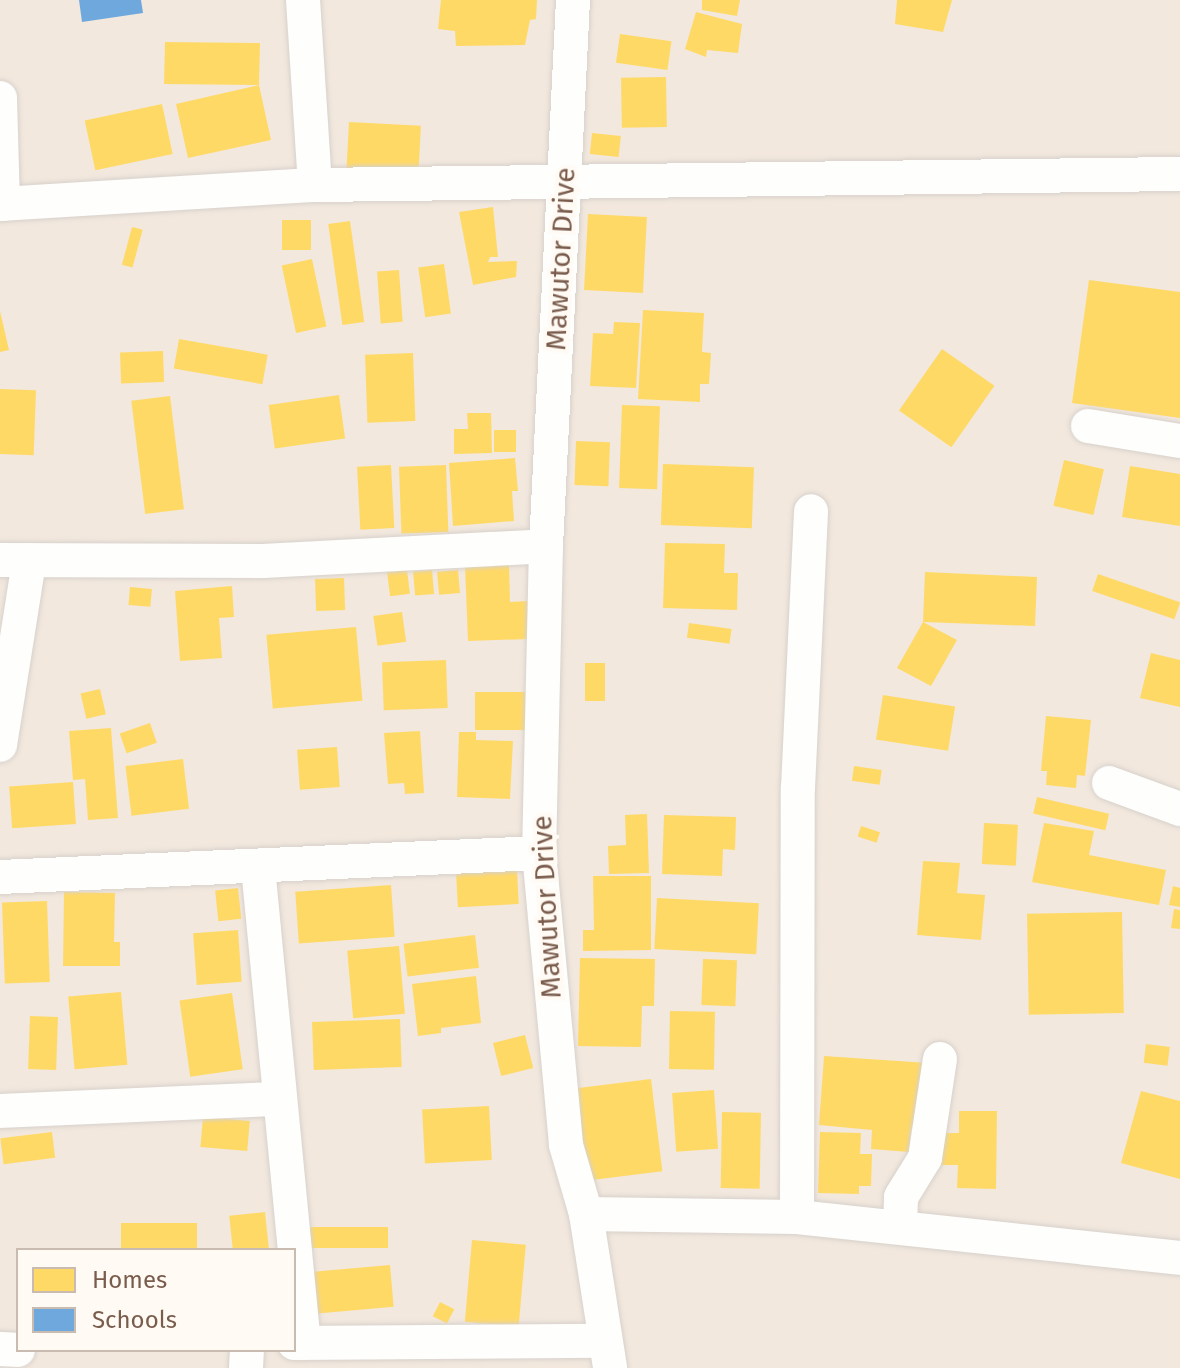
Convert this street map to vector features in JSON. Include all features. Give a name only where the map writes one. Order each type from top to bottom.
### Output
[{"type":"street","points":[[303,0],[315,185]]},
{"type":"street","name":"Mawutor Drive","points":[[573,0],[546,546],[539,853],[566,1145],[586,1214],[608,1354]]},
{"type":"street","points":[[0,98],[2,204],[315,185],[1180,174]]},
{"type":"street","points":[[1088,426],[1180,441]]},
{"type":"street","points":[[797,1217],[798,788],[811,511]]},
{"type":"street","points":[[0,745],[15,560],[263,561],[546,546]]},
{"type":"street","points":[[1109,783],[1180,809]]},
{"type":"street","points":[[0,877],[539,853]]},
{"type":"street","points":[[258,867],[292,1248]]},
{"type":"street","points":[[900,1227],[901,1197],[928,1147],[940,1059]]},
{"type":"street","points":[[0,1111],[280,1099]]},
{"type":"street","points":[[586,1214],[797,1217],[1180,1258]]},
{"type":"street","points":[[296,1304],[299,1343],[608,1354]]},
{"type":"shaded area","points":[[0,0],[1180,0],[1180,1368],[0,1368]]},
{"type":"building: Homes","points":[[441,0],[537,0],[536,19],[530,20],[525,45],[456,46],[455,31],[438,29]]},
{"type":"building: Homes","points":[[702,0],[740,0],[737,16],[702,10]]},
{"type":"building: Homes","points":[[897,0],[952,0],[943,32],[895,24]]},
{"type":"building: Homes","points":[[696,12],[742,24],[738,53],[707,50],[706,57],[685,49]]},
{"type":"building: Homes","points":[[620,34],[671,41],[667,70],[616,63]]},
{"type":"building: Homes","points":[[165,42],[260,43],[259,85],[164,84]]},
{"type":"building: Homes","points":[[666,77],[667,127],[622,128],[621,78]]},
{"type":"building: Homes","points":[[259,85],[271,140],[188,158],[176,104]]},
{"type":"building: Homes","points":[[162,104],[173,154],[95,170],[85,120]]},
{"type":"building: Homes","points":[[349,122],[421,126],[418,172],[347,168]]},
{"type":"building: Homes","points":[[592,133],[621,136],[619,157],[590,154]]},
{"type":"building: Homes","points":[[493,207],[498,257],[490,257],[488,262],[517,261],[516,277],[473,285],[459,212]]},
{"type":"building: Homes","points":[[588,214],[647,217],[643,293],[584,290]]},
{"type":"building: Homes","points":[[282,220],[311,220],[311,250],[282,250]]},
{"type":"building: Homes","points":[[350,221],[364,322],[342,325],[328,224]]},
{"type":"building: Homes","points":[[132,227],[143,230],[133,268],[122,265]]},
{"type":"building: Homes","points":[[312,259],[326,326],[296,333],[282,265]]},
{"type":"building: Homes","points":[[444,264],[451,314],[425,317],[418,268]]},
{"type":"building: Homes","points":[[399,270],[403,322],[381,323],[377,272]]},
{"type":"building: Homes","points":[[1089,280],[1180,292],[1180,418],[1072,403]]},
{"type":"building: Homes","points":[[643,310],[704,313],[702,352],[711,353],[709,384],[700,384],[700,402],[638,399]]},
{"type":"building: Homes","points":[[0,311],[9,350],[0,352]]},
{"type":"building: Homes","points":[[614,322],[640,323],[636,388],[590,386],[593,333],[613,334]]},
{"type":"building: Homes","points":[[179,339],[268,355],[262,384],[174,369]]},
{"type":"building: Homes","points":[[942,349],[994,386],[951,447],[899,410]]},
{"type":"building: Homes","points":[[163,351],[164,382],[121,383],[120,353]]},
{"type":"building: Homes","points":[[413,353],[415,421],[367,423],[365,355]]},
{"type":"building: Homes","points":[[0,389],[36,390],[34,455],[0,454]]},
{"type":"building: Homes","points":[[339,395],[345,439],[275,448],[269,405]]},
{"type":"building: Homes","points":[[170,396],[184,509],[145,514],[131,401]]},
{"type":"building: Homes","points":[[622,405],[660,406],[657,489],[619,488]]},
{"type":"building: Homes","points":[[467,413],[491,413],[492,453],[454,454],[454,429],[468,429]]},
{"type":"building: Homes","points":[[494,430],[516,430],[516,452],[494,452]]},
{"type":"building: Homes","points":[[576,441],[610,442],[608,486],[574,485]]},
{"type":"building: Homes","points":[[515,458],[518,491],[512,491],[514,521],[453,526],[449,463]]},
{"type":"building: Homes","points":[[1064,460],[1104,469],[1093,515],[1053,506]]},
{"type":"building: Homes","points":[[663,464],[754,467],[752,528],[661,525]]},
{"type":"building: Homes","points":[[391,465],[394,528],[360,530],[357,467]]},
{"type":"building: Homes","points":[[446,465],[448,532],[401,534],[399,467]]},
{"type":"building: Homes","points":[[1130,466],[1180,474],[1180,526],[1122,517]]},
{"type":"building: Homes","points":[[665,543],[725,544],[724,573],[738,573],[737,610],[663,608]]},
{"type":"building: Homes","points":[[509,564],[510,602],[528,601],[529,639],[468,641],[465,566]]},
{"type":"building: Homes","points":[[407,570],[410,594],[390,596],[387,572]]},
{"type":"building: Homes","points":[[432,570],[434,594],[415,596],[413,572]]},
{"type":"building: Homes","points":[[458,570],[460,593],[439,595],[437,572]]},
{"type":"building: Homes","points":[[925,572],[1037,577],[1035,626],[923,622]]},
{"type":"building: Homes","points":[[1098,574],[1180,602],[1174,619],[1092,591]]},
{"type":"building: Homes","points":[[344,578],[345,610],[316,611],[315,579]]},
{"type":"building: Homes","points":[[232,586],[234,617],[219,618],[222,658],[180,661],[175,591]]},
{"type":"building: Homes","points":[[130,587],[152,589],[150,607],[128,605]]},
{"type":"building: Homes","points":[[402,612],[406,642],[377,646],[373,616]]},
{"type":"building: Homes","points":[[923,622],[957,640],[931,686],[897,668]]},
{"type":"building: Homes","points":[[689,623],[732,629],[729,644],[687,638]]},
{"type":"building: Homes","points":[[356,627],[362,701],[273,709],[266,635]]},
{"type":"building: Homes","points":[[1151,653],[1180,660],[1180,707],[1140,698]]},
{"type":"building: Homes","points":[[446,660],[448,708],[384,710],[382,662]]},
{"type":"building: Homes","points":[[585,663],[605,663],[605,701],[585,701]]},
{"type":"building: Homes","points":[[100,689],[106,714],[86,719],[81,693]]},
{"type":"building: Homes","points":[[475,692],[528,692],[528,730],[475,730]]},
{"type":"building: Homes","points":[[883,695],[955,706],[948,751],[876,739]]},
{"type":"building: Homes","points":[[1046,716],[1091,720],[1085,776],[1077,775],[1076,788],[1046,785],[1047,771],[1041,771]]},
{"type":"building: Homes","points":[[150,723],[157,743],[127,753],[120,733]]},
{"type":"building: Homes","points":[[111,728],[118,818],[88,820],[85,779],[73,780],[69,731]]},
{"type":"building: Homes","points":[[420,731],[424,793],[405,794],[404,783],[388,784],[384,733]]},
{"type":"building: Homes","points":[[459,732],[476,732],[476,740],[513,741],[510,799],[457,797]]},
{"type":"building: Homes","points":[[337,747],[340,787],[300,790],[297,750]]},
{"type":"building: Homes","points":[[183,759],[189,809],[132,816],[125,766]]},
{"type":"building: Homes","points":[[854,766],[882,770],[880,785],[852,781]]},
{"type":"building: Homes","points":[[73,782],[76,824],[12,828],[9,786]]},
{"type":"building: Homes","points":[[1037,797],[1109,814],[1105,830],[1033,814]]},
{"type":"building: Homes","points":[[647,814],[649,873],[609,874],[608,846],[626,845],[625,815]]},
{"type":"building: Homes","points":[[664,815],[736,817],[735,850],[723,849],[722,876],[662,874]]},
{"type":"building: Homes","points":[[984,823],[1018,825],[1016,866],[982,864]]},
{"type":"building: Homes","points":[[1044,823],[1094,831],[1089,855],[1166,870],[1159,905],[1032,882]]},
{"type":"building: Homes","points":[[861,826],[880,832],[877,843],[858,836]]},
{"type":"building: Homes","points":[[923,861],[960,863],[957,893],[985,895],[981,940],[917,935]]},
{"type":"building: Homes","points":[[517,870],[519,904],[458,907],[456,873]]},
{"type":"building: Homes","points":[[593,876],[651,876],[651,950],[583,951],[583,930],[594,930]]},
{"type":"building: Homes","points":[[391,885],[395,937],[299,944],[295,892]]},
{"type":"building: Homes","points":[[1173,886],[1180,888],[1180,907],[1169,905]]},
{"type":"building: Homes","points":[[238,888],[241,919],[218,921],[215,890]]},
{"type":"building: Homes","points":[[64,892],[115,893],[114,942],[120,942],[120,966],[63,966]]},
{"type":"building: Homes","points":[[657,898],[759,903],[756,954],[654,949]]},
{"type":"building: Homes","points":[[47,901],[50,982],[5,984],[2,903]]},
{"type":"building: Homes","points":[[1174,909],[1180,910],[1180,929],[1171,928]]},
{"type":"building: Homes","points":[[1122,912],[1124,1013],[1029,1015],[1027,914]]},
{"type":"building: Homes","points":[[238,930],[242,982],[197,985],[193,933]]},
{"type":"building: Homes","points":[[475,935],[479,968],[408,977],[404,944]]},
{"type":"building: Homes","points":[[399,946],[405,1014],[353,1018],[347,951]]},
{"type":"building: Homes","points":[[580,958],[655,959],[654,1006],[642,1006],[641,1047],[578,1046]]},
{"type":"building: Homes","points":[[703,959],[737,960],[735,1006],[701,1005]]},
{"type":"building: Homes","points":[[476,976],[481,1023],[441,1028],[441,1033],[418,1036],[412,984]]},
{"type":"building: Homes","points":[[121,992],[127,1065],[75,1069],[68,997]]},
{"type":"building: Homes","points":[[232,993],[243,1069],[190,1077],[180,1000]]},
{"type":"building: Homes","points":[[670,1011],[715,1012],[714,1070],[669,1069]]},
{"type":"building: Homes","points":[[30,1016],[58,1017],[56,1070],[28,1069]]},
{"type":"building: Homes","points":[[400,1019],[402,1067],[314,1070],[312,1022]]},
{"type":"building: Homes","points":[[525,1035],[533,1068],[501,1076],[493,1043]]},
{"type":"building: Homes","points":[[1146,1044],[1170,1047],[1168,1066],[1144,1063]]},
{"type":"building: Homes","points":[[824,1056],[928,1063],[923,1130],[911,1129],[909,1152],[871,1149],[872,1130],[819,1125]]},
{"type":"building: Homes","points":[[651,1079],[662,1171],[584,1181],[573,1089]]},
{"type":"building: Homes","points":[[714,1090],[718,1149],[676,1152],[672,1093]]},
{"type":"building: Homes","points":[[1141,1091],[1180,1101],[1180,1179],[1121,1163]]},
{"type":"building: Homes","points":[[489,1106],[492,1160],[425,1163],[422,1110]]},
{"type":"building: Homes","points":[[959,1111],[997,1111],[996,1189],[957,1188],[958,1165],[941,1165],[942,1133],[959,1133]]},
{"type":"building: Homes","points":[[722,1112],[761,1113],[760,1189],[721,1188]]},
{"type":"building: Homes","points":[[203,1117],[250,1121],[247,1151],[200,1147]]},
{"type":"building: Homes","points":[[52,1132],[55,1158],[4,1164],[0,1138]]},
{"type":"building: Homes","points":[[820,1132],[861,1133],[860,1154],[872,1154],[871,1186],[859,1186],[859,1194],[818,1193]]},
{"type":"building: Homes","points":[[265,1212],[269,1248],[233,1248],[229,1216]]},
{"type":"building: Homes","points":[[121,1223],[197,1223],[197,1248],[121,1248]]},
{"type":"building: Homes","points":[[300,1227],[388,1227],[388,1248],[300,1248]]},
{"type":"building: Homes","points":[[472,1240],[526,1245],[519,1326],[465,1322]]},
{"type":"building: Homes","points":[[390,1265],[394,1307],[312,1314],[308,1272]]},
{"type":"building: Homes","points":[[440,1302],[454,1309],[447,1324],[433,1316]]},
{"type":"building: Schools","points":[[79,0],[141,0],[143,13],[82,22]]}]
